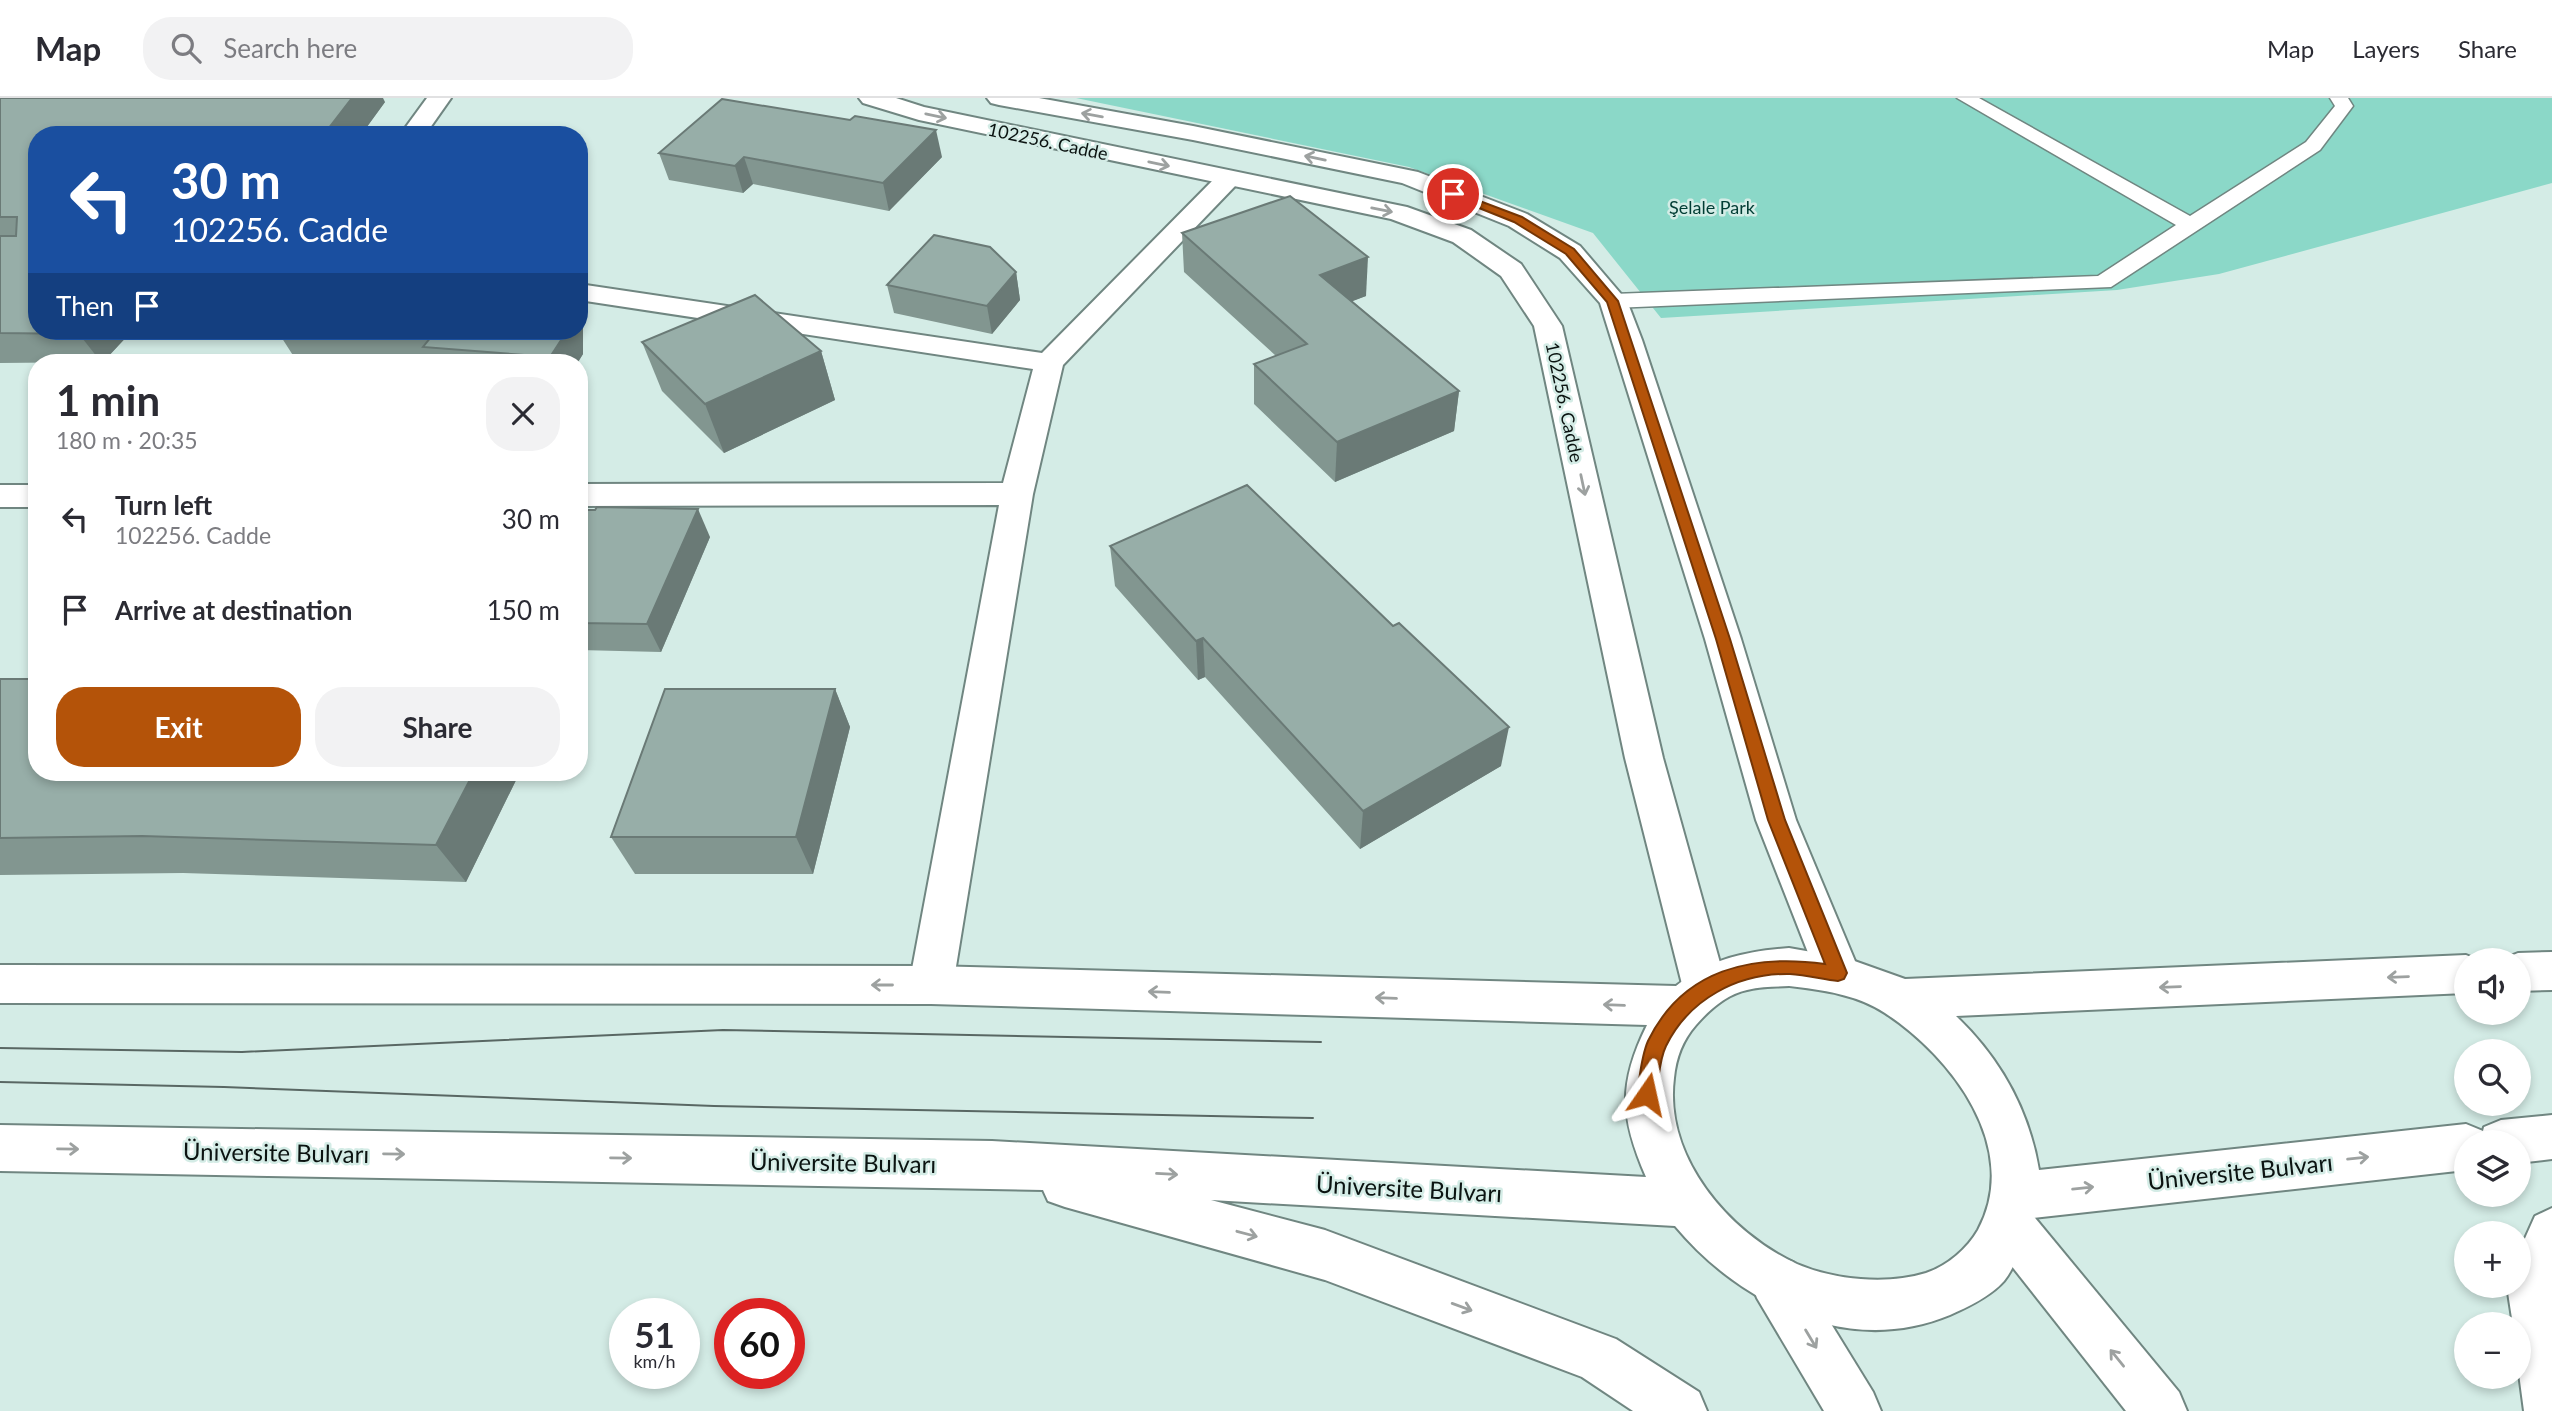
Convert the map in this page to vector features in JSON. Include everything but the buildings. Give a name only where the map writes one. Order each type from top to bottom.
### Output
[{"type":"street","points":[[419,126],[439,98]]},
{"type":"street","name":"102256. Cadde","points":[[871,98],[919,113],[1398,213],[1462,236],[1511,270],[1548,326],[1644,758],[1693,997]]},
{"type":"street","name":"102256. Cadde","points":[[999,98],[1193,133],[1409,177],[1518,220],[1570,252],[1613,301],[1723,639],[1776,820],[1838,973]]},
{"type":"street","points":[[931,985],[1017,494],[1049,363],[1228,179]]},
{"type":"street","points":[[588,293],[1049,363]]},
{"type":"street","points":[[588,495],[1017,494]]},
{"type":"street","points":[[0,496],[28,496]]},
{"type":"street","points":[[1789,967],[1838,973],[1870,984],[1900,999],[1950,1036],[1988,1085],[2011,1140],[2012,1210],[1984,1265],[1944,1293],[1892,1306],[1834,1302],[1776,1280],[1725,1247],[1685,1203],[1656,1149],[1647,1094],[1656,1045],[1693,997],[1745,971],[1789,967]]},
{"type":"street","points":[[2531,972],[2552,971]]},
{"type":"street","points":[[1900,999],[2454,975]]},
{"type":"street","points":[[0,984],[931,985],[1693,997]]},
{"type":"street","points":[[2531,1139],[2552,1137]]},
{"type":"street","name":"Üniversite Bulvarı","points":[[0,1147],[992,1164],[1685,1203]]},
{"type":"street","name":"Üniversite Bulvarı","points":[[2012,1210],[2454,1149]]},
{"type":"street","points":[[992,1164],[1325,1255],[1598,1357],[1680,1411]]},
{"type":"street","points":[[2012,1210],[2160,1411]]},
{"type":"street","points":[[2551,1411],[2532,1282],[2552,1233]]},
{"type":"street","points":[[1776,1280],[1854,1411]]},
{"type":"lane","points":[[1966,98],[2189,225]]},
{"type":"lane","points":[[1613,301],[2103,282],[2313,146],[2344,106],[2339,98]]},
{"type":"green space","name":"Şelale Park","points":[[1076,98],[2552,98],[2552,183],[2219,274],[2117,290],[1661,318],[1593,233],[1409,167]]},
{"type":"tram line","points":[[0,1048],[242,1052],[723,1030],[1321,1042]]},
{"type":"tram line","points":[[0,1082],[224,1087],[714,1106],[1313,1118]]},
{"type":"route","points":[[1453,194],[1518,220],[1570,252],[1613,301],[1723,639],[1776,820],[1838,973],[1789,967],[1745,971],[1705,988],[1682,1006],[1656,1045],[1647,1094]]}]
